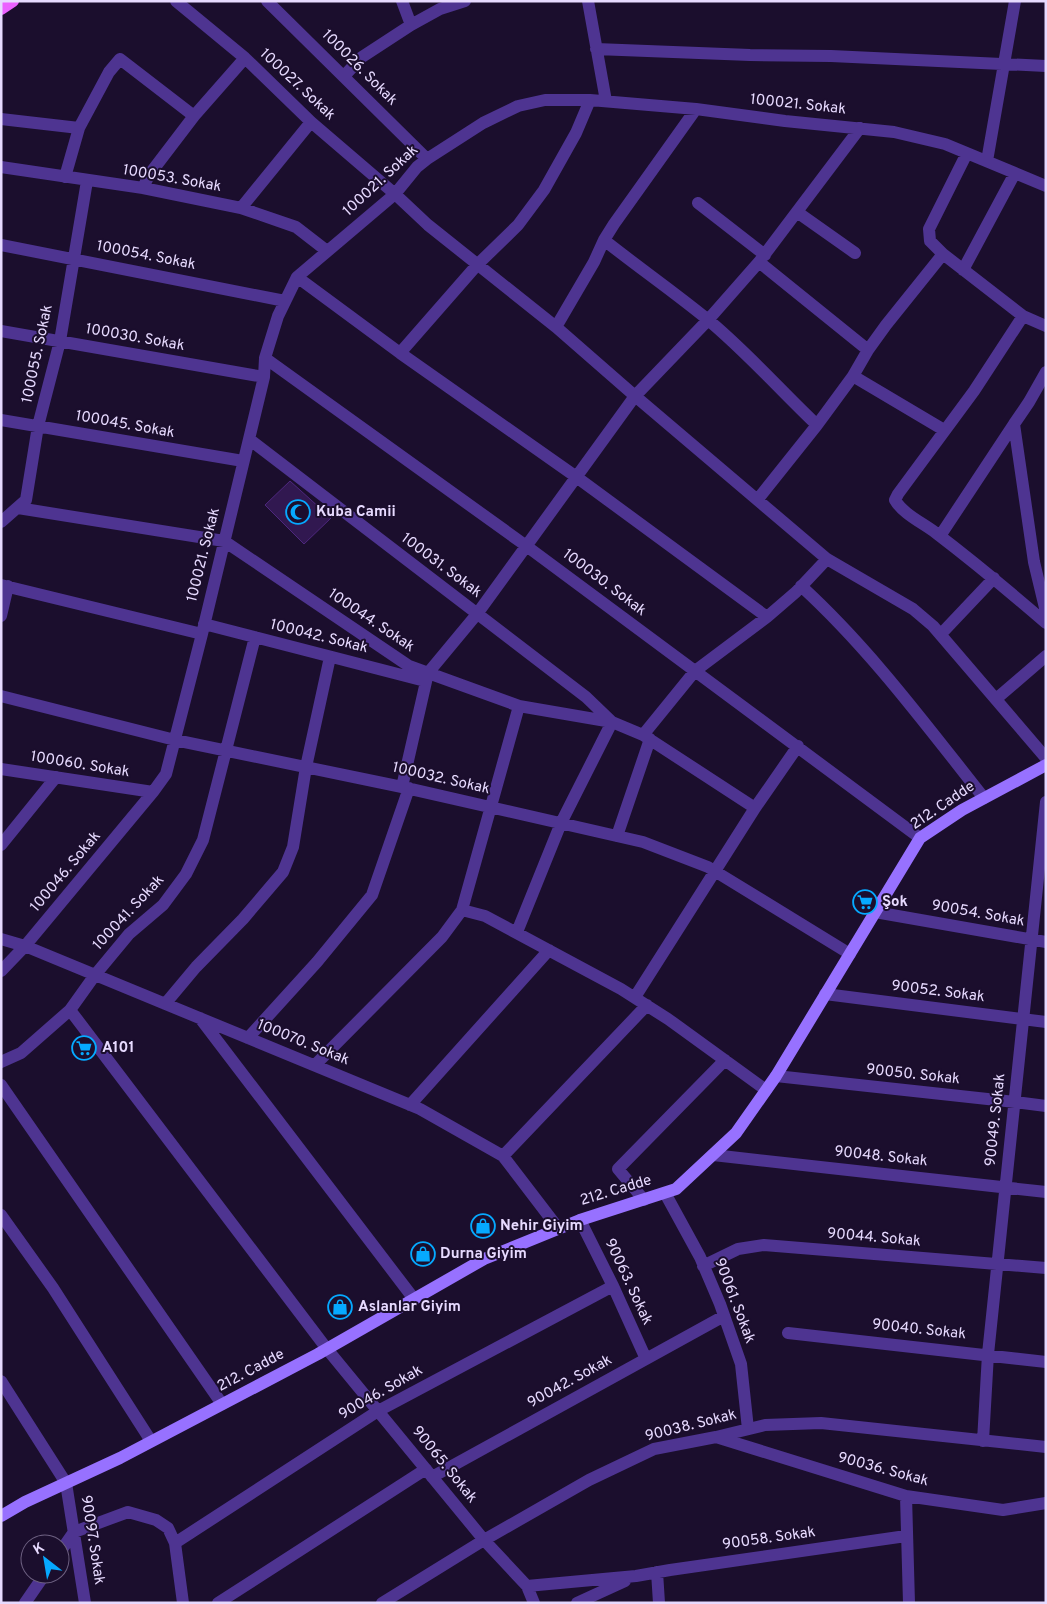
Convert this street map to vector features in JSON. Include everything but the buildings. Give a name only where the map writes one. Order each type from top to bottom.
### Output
[{"type":"main road","points":[[1,9],[13,1]]},
{"type":"street","name":"100027. Sokak","points":[[176,1],[245,58],[311,122],[428,225],[556,327],[827,559],[913,609],[933,626],[1046,758]]},
{"type":"street","name":"100026. Sokak","points":[[267,1],[427,159]]},
{"type":"street","points":[[402,1],[411,25]]},
{"type":"street","points":[[344,76],[362,56],[411,25],[440,9],[465,1]]},
{"type":"street","points":[[588,1],[606,101]]},
{"type":"street","points":[[987,161],[1015,1]]},
{"type":"street","points":[[596,49],[830,56],[1046,66]]},
{"type":"street","points":[[143,188],[149,175],[194,116],[245,58]]},
{"type":"street","points":[[65,178],[79,128],[109,72],[120,60],[194,116]]},
{"type":"street","name":"100021. Sokak","points":[[153,792],[166,774],[264,377],[265,358],[285,300],[297,277],[395,194],[417,167],[427,159],[482,123],[518,106],[544,100],[590,100],[696,109],[785,121],[894,132],[945,144],[1046,186]]},
{"type":"street","points":[[400,353],[477,265],[518,224],[544,190],[576,133],[590,100]]},
{"type":"street","points":[[556,327],[614,224],[696,109]]},
{"type":"street","points":[[1,119],[79,128]]},
{"type":"street","points":[[241,208],[311,122]]},
{"type":"street","points":[[248,1038],[317,962],[372,895],[405,788],[426,677],[476,614],[635,396],[708,320],[762,258],[860,128]]},
{"type":"street","points":[[966,153],[928,229],[930,241],[943,254],[1023,316],[1046,326]]},
{"type":"street","name":"100053. Sokak","points":[[1,167],[65,178],[143,188],[241,208],[296,227],[328,251]]},
{"type":"street","points":[[963,270],[1015,173]]},
{"type":"street","name":"100055. Sokak","points":[[1,522],[26,500],[38,426],[60,341],[87,181]]},
{"type":"street","points":[[698,203],[868,350]]},
{"type":"street","points":[[797,212],[855,253]]},
{"type":"street","points":[[604,240],[708,320],[771,378],[817,425]]},
{"type":"street","name":"100054. Sokak","points":[[1,245],[285,300]]},
{"type":"street","points":[[758,499],[817,425],[853,376],[868,350],[943,254]]},
{"type":"street","points":[[297,277],[400,353],[575,476],[767,617]]},
{"type":"street","points":[[1023,316],[974,391],[895,500],[898,506],[994,578],[1046,623]]},
{"type":"street","name":"100030. Sokak","points":[[1,331],[264,377]]},
{"type":"street","name":"100030. Sokak","points":[[265,358],[525,545],[920,838]]},
{"type":"street","points":[[940,536],[1029,402],[1046,372]]},
{"type":"street","points":[[853,376],[944,430]]},
{"type":"street","name":"100045. Sokak","points":[[1,420],[243,462]]},
{"type":"street","points":[[1014,424],[1034,562],[1046,612]]},
{"type":"street","name":"100031. Sokak","points":[[249,439],[586,697],[612,722]]},
{"type":"street","name":"100044. Sokak","points":[[18,508],[224,541],[426,677],[519,706],[612,722],[646,737],[755,808]]},
{"type":"street","points":[[617,836],[646,737],[695,671],[767,617],[802,586],[827,559]]},
{"type":"street","points":[[941,634],[994,578]]},
{"type":"street","points":[[1,616],[4,586]]},
{"type":"street","name":"100042. Sokak","points":[[4,586],[203,629],[255,637],[330,657],[426,677]]},
{"type":"street","points":[[802,586],[829,611],[882,671],[984,798]]},
{"type":"street","name":"100041. Sokak","points":[[1,1062],[21,1053],[70,1010],[95,975],[129,934],[162,905],[186,874],[203,840],[255,637]]},
{"type":"street","points":[[996,699],[1046,656]]},
{"type":"street","points":[[165,1004],[196,967],[243,919],[283,872],[293,847],[306,767],[330,657]]},
{"type":"street","name":"100032. Sokak","points":[[1,696],[175,740],[405,788],[643,842],[715,871],[850,954]]},
{"type":"street","points":[[315,1065],[442,937],[462,910],[519,706]]},
{"type":"street","points":[[517,932],[561,823],[612,722]]},
{"type":"street","points":[[635,997],[755,808],[798,746]]},
{"type":"street","name":"212. Cadde","points":[[1,1516],[25,1502],[151,1441],[327,1349],[484,1259],[558,1228],[676,1189],[736,1133],[776,1076],[920,838],[962,810],[1046,765]]},
{"type":"street","name":"100060. Sokak","points":[[1,769],[153,792]]},
{"type":"street","points":[[1,845],[56,778]]},
{"type":"street","name":"100046. Sokak","points":[[1,971],[25,946],[153,792]]},
{"type":"street","name":"90049. Sokak","points":[[983,1441],[988,1354],[1023,1020],[1043,854],[1046,802]]},
{"type":"street","points":[[462,910],[485,916],[517,932],[635,997],[766,1090]]},
{"type":"street","name":"90054. Sokak","points":[[875,912],[1046,942]]},
{"type":"street","name":"100070. Sokak","points":[[1,939],[25,946],[410,1105],[503,1156],[558,1228]]},
{"type":"street","points":[[410,1105],[549,950]]},
{"type":"street","name":"90052. Sokak","points":[[826,994],[1046,1022]]},
{"type":"street","points":[[503,1156],[646,1005]]},
{"type":"street","name":"90065. Sokak","points":[[70,1010],[327,1349],[484,1540],[527,1586],[534,1603]]},
{"type":"street","points":[[200,1018],[414,1299]]},
{"type":"street","points":[[644,1200],[618,1169],[725,1060]]},
{"type":"street","name":"90050. Sokak","points":[[776,1076],[1046,1106]]},
{"type":"street","points":[[1,1085],[222,1404]]},
{"type":"street","name":"90048. Sokak","points":[[713,1155],[1046,1192]]},
{"type":"street","name":"90061. Sokak","points":[[665,1193],[703,1266],[724,1316],[741,1364],[748,1429]]},
{"type":"street","points":[[1,1215],[53,1288],[151,1441]]},
{"type":"street","name":"90063. Sokak","points":[[580,1220],[613,1286],[646,1359]]},
{"type":"street","name":"90044. Sokak","points":[[703,1266],[738,1249],[764,1245],[1046,1268]]},
{"type":"street","name":"90046. Sokak","points":[[175,1543],[378,1411],[613,1286]]},
{"type":"street","name":"90042. Sokak","points":[[218,1603],[429,1473],[724,1316]]},
{"type":"street","name":"90040. Sokak","points":[[788,1333],[1046,1362]]},
{"type":"street","points":[[1,1381],[66,1483]]},
{"type":"street","name":"90038. Sokak","points":[[382,1603],[484,1540],[589,1480],[654,1449],[765,1425],[820,1423],[1046,1447]]},
{"type":"street","name":"90036. Sokak","points":[[716,1437],[906,1496],[1003,1510],[1046,1503]]},
{"type":"street","name":"90097. Sokak","points":[[66,1483],[85,1603]]},
{"type":"street","points":[[906,1496],[909,1603]]},
{"type":"street","points":[[70,1538],[74,1532],[128,1512],[156,1520],[168,1528],[175,1543],[183,1603]]},
{"type":"street","name":"90058. Sokak","points":[[527,1586],[636,1576],[906,1536]]},
{"type":"street","points":[[656,1572],[659,1603]]},
{"type":"street","name":"90058. Sokak","points":[[577,1603],[636,1576]]},
{"type":"street","points":[[25,1603],[38,1584]]},
{"type":"place","name":"Kuba Camii","points":[[298,512]]},
{"type":"place","name":"Şok","points":[[865,902]]},
{"type":"place","name":"A101","points":[[84,1048]]},
{"type":"place","name":"Nehir Giyim","points":[[483,1226]]},
{"type":"place","name":"Durna Giyim","points":[[423,1254]]},
{"type":"place","name":"Aslanlar Giyim","points":[[340,1307]]}]
